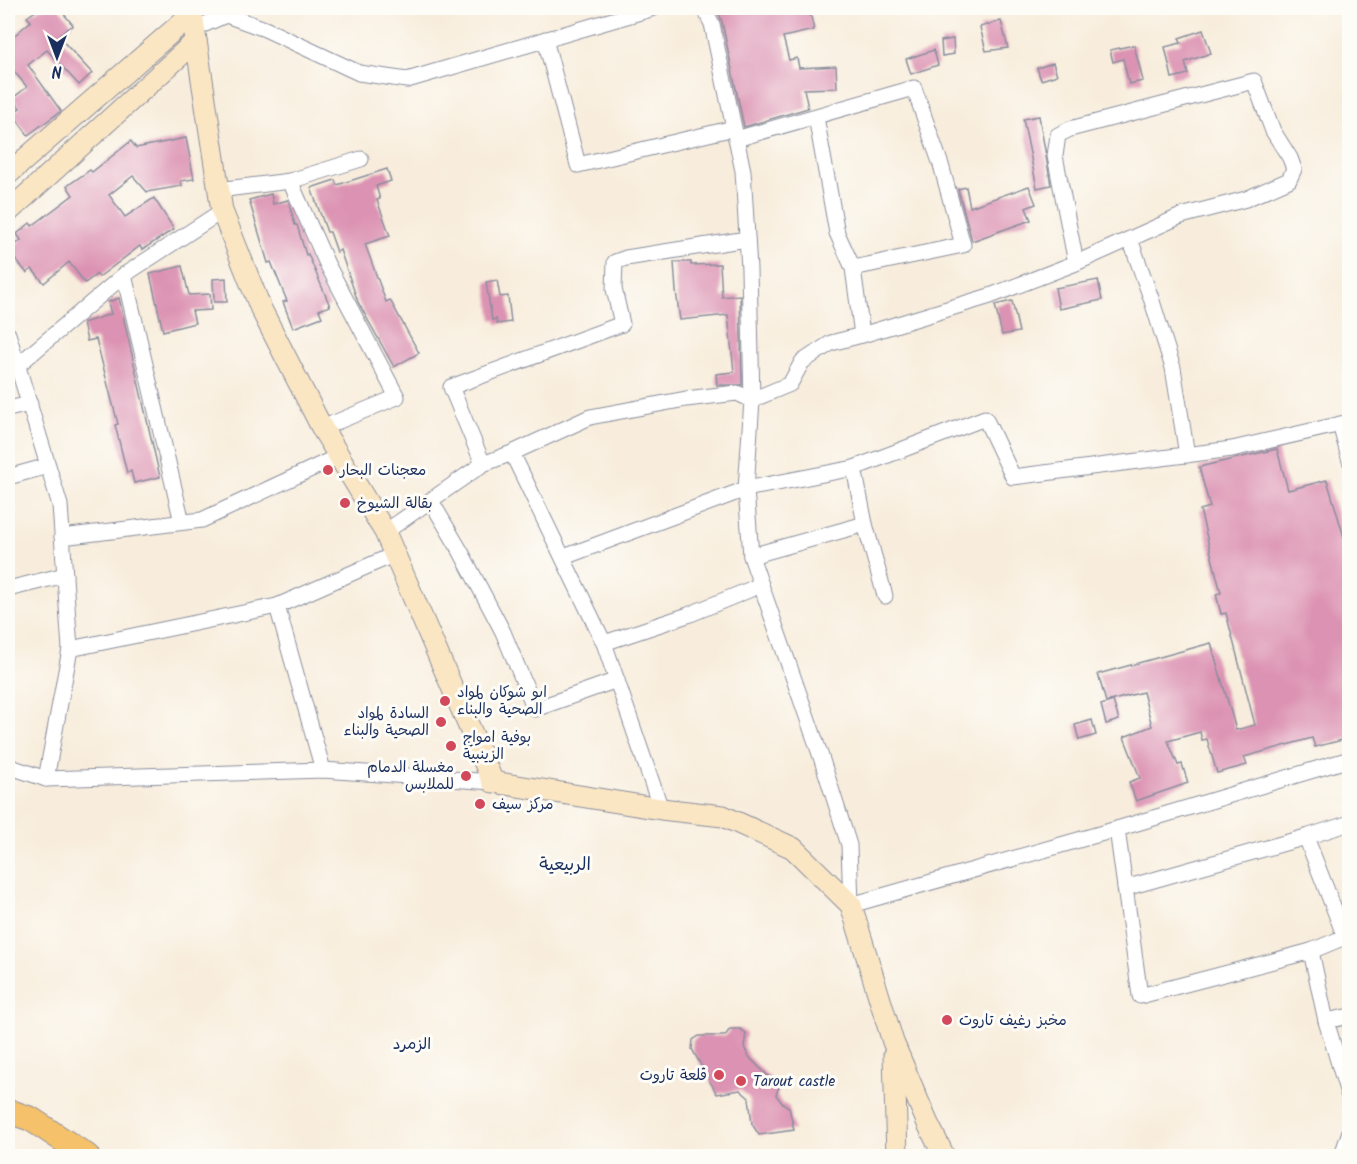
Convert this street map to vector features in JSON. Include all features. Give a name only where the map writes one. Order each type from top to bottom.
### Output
[{"type":"main road","points":[[8,1111],[32,1119],[87,1156]]},
{"type":"street","points":[[8,174],[194,18],[226,15],[265,29],[359,73],[407,80],[654,8]]},
{"type":"street","points":[[704,8],[712,24],[743,171],[752,400],[746,489],[751,556],[849,845],[851,905],[893,1042],[944,1156]]},
{"type":"street","points":[[194,18],[220,201],[261,309],[322,429],[385,532],[493,782]]},
{"type":"street","points":[[8,212],[194,18]]},
{"type":"street","points":[[545,39],[578,165],[816,117],[914,88],[941,165],[963,245],[853,268]]},
{"type":"street","points":[[385,532],[483,464],[590,417],[686,399],[737,393],[752,400],[790,384],[802,362],[831,343],[990,296],[1076,263],[1181,216],[1246,199],[1289,180],[1294,169],[1290,158],[1273,131],[1254,81],[1070,129],[1058,135],[1056,156],[1076,263]]},
{"type":"street","points":[[816,117],[837,233],[853,268],[862,335]]},
{"type":"street","points":[[17,366],[124,275],[220,201],[361,159]]},
{"type":"street","points":[[290,181],[327,264],[397,397],[322,429]]},
{"type":"street","points":[[483,464],[451,387],[622,324],[614,289],[615,262],[626,258],[747,239]]},
{"type":"street","points":[[1130,239],[1173,368],[1187,455]]},
{"type":"street","points":[[124,275],[182,522]]},
{"type":"street","points":[[8,334],[60,505],[70,649],[46,779]]},
{"type":"street","points":[[8,409],[30,404]]},
{"type":"street","points":[[564,557],[746,489],[854,468],[985,418],[1014,477],[1232,449],[1345,423],[1350,461]]},
{"type":"street","points":[[512,453],[604,643],[661,809]]},
{"type":"street","points":[[62,537],[202,520],[339,456]]},
{"type":"street","points":[[8,477],[48,466]]},
{"type":"street","points":[[854,468],[865,524],[885,596]]},
{"type":"street","points":[[431,501],[503,632],[535,709],[617,681]]},
{"type":"street","points":[[751,556],[865,524]]},
{"type":"street","points":[[70,649],[277,606],[393,555]]},
{"type":"street","points":[[8,589],[65,575]]},
{"type":"street","points":[[604,643],[688,615],[761,585]]},
{"type":"street","points":[[277,606],[323,770]]},
{"type":"street","points":[[851,905],[1350,759]]},
{"type":"street","points":[[8,766],[46,779],[323,770],[493,782],[661,809],[723,816],[793,848],[851,905]]},
{"type":"street","points":[[1125,888],[1350,823]]},
{"type":"street","points":[[1117,829],[1140,996],[1311,951],[1345,937],[1305,837]]},
{"type":"street","points":[[1311,951],[1326,1021],[1350,1100]]},
{"type":"street","points":[[1326,1021],[1350,1016]]},
{"type":"street","points":[[893,1042],[897,1156]]},
{"type":"street","points":[[1344,1156],[1350,1131]]},
{"type":"building","points":[[40,8],[59,8],[73,25],[58,36],[92,73],[79,85],[47,50],[28,65],[61,111],[28,135],[12,113],[20,108],[13,98],[27,87],[8,64],[8,41],[31,21],[27,17]]},
{"type":"building","points":[[717,8],[809,8],[814,30],[783,37],[789,60],[797,58],[799,68],[836,66],[837,88],[804,89],[808,108],[744,127]]},
{"type":"building","points":[[1001,21],[1008,48],[986,51],[980,27]]},
{"type":"building","points":[[1203,30],[1211,53],[1185,62],[1188,74],[1172,78],[1165,47],[1181,43],[1179,38]]},
{"type":"building","points":[[953,39],[954,54],[942,56],[941,41]]},
{"type":"building","points":[[1134,45],[1143,81],[1129,84],[1123,59],[1113,62],[1110,50]]},
{"type":"building","points":[[934,50],[938,65],[911,74],[906,59]]},
{"type":"building","points":[[1053,63],[1057,75],[1041,80],[1037,68]]},
{"type":"building","points":[[1039,116],[1051,185],[1037,188],[1023,119]]},
{"type":"building","points":[[186,138],[194,179],[181,181],[182,186],[147,192],[133,176],[109,195],[125,217],[154,198],[174,229],[142,250],[140,246],[99,277],[97,274],[85,283],[69,262],[44,283],[32,269],[27,273],[8,251],[21,240],[17,234],[30,223],[32,226],[73,195],[67,186],[90,170],[92,172],[131,141],[136,148]]},
{"type":"building","points":[[387,169],[391,181],[376,186],[380,199],[377,200],[390,236],[365,244],[386,302],[390,300],[419,353],[394,367],[358,302],[340,250],[337,252],[330,232],[327,232],[311,188],[335,180],[337,185]]},
{"type":"building","points":[[1029,186],[1036,204],[1026,208],[1031,220],[972,241],[958,189],[966,187],[970,207]]},
{"type":"building","points":[[271,194],[273,204],[288,200],[306,255],[308,254],[330,306],[319,310],[322,317],[293,328],[283,302],[287,301],[271,262],[268,263],[249,200]]},
{"type":"building","points":[[674,262],[691,262],[691,265],[720,264],[722,297],[740,295],[742,385],[717,385],[716,374],[734,372],[728,315],[680,320]]},
{"type":"building","points":[[182,266],[189,295],[210,294],[211,310],[192,311],[195,323],[163,331],[150,274]]},
{"type":"building","points":[[226,278],[227,302],[214,302],[213,279]]},
{"type":"building","points":[[497,280],[500,297],[508,296],[511,322],[497,324],[496,319],[492,320],[486,282]]},
{"type":"building","points":[[1098,280],[1102,300],[1059,309],[1055,288]]},
{"type":"building","points":[[119,298],[160,477],[134,483],[131,471],[127,473],[115,425],[118,424],[96,339],[87,341],[83,323],[111,314],[108,302]]},
{"type":"building","points":[[1012,301],[1019,332],[1002,335],[995,305]]},
{"type":"building","points":[[1277,449],[1288,490],[1327,480],[1350,557],[1350,738],[1315,747],[1312,738],[1244,757],[1247,765],[1217,773],[1207,739],[1202,740],[1200,732],[1168,741],[1178,765],[1182,764],[1188,783],[1136,801],[1129,782],[1140,778],[1124,737],[1152,726],[1143,692],[1106,702],[1098,674],[1211,643],[1236,730],[1255,725],[1226,613],[1221,614],[1216,594],[1221,593],[1200,510],[1210,507],[1199,467]]},
{"type":"building","points":[[1113,701],[1119,720],[1106,724],[1101,705]]},
{"type":"building","points":[[1092,720],[1096,735],[1079,740],[1075,725]]},
{"type":"building","name":"Tarout castle","points":[[730,1029],[740,1029],[746,1033],[744,1047],[749,1057],[779,1087],[776,1095],[782,1103],[789,1107],[794,1130],[759,1135],[752,1124],[749,1098],[740,1090],[717,1094],[692,1049],[693,1040],[699,1036],[725,1036]]},
{"type":"place","name":"معجنات البحار","points":[[328,470]]},
{"type":"place","name":"بقالة الشيوخ","points":[[345,503]]},
{"type":"place","name":"ابو شوكان لمواد الصحية والبناء","points":[[445,701]]},
{"type":"place","name":"السادة لمواد الصحية والبناء","points":[[441,722]]},
{"type":"place","name":"بوفية امواج الزينبية","points":[[451,746]]},
{"type":"place","name":"مغسلة الدمام للملابس","points":[[466,776]]},
{"type":"place","name":"مركز سيف","points":[[480,804]]},
{"type":"place","name":"مخبز رغيف تاروت","points":[[947,1020]]},
{"type":"place","name":"قلعة تاروت","points":[[719,1075]]},
{"type":"place","name":"Tarout castle","points":[[741,1081]]},
{"type":"district","name":"الربيعية","points":[[565,864]]},
{"type":"district","name":"الزمرد","points":[[412,1043]]}]
